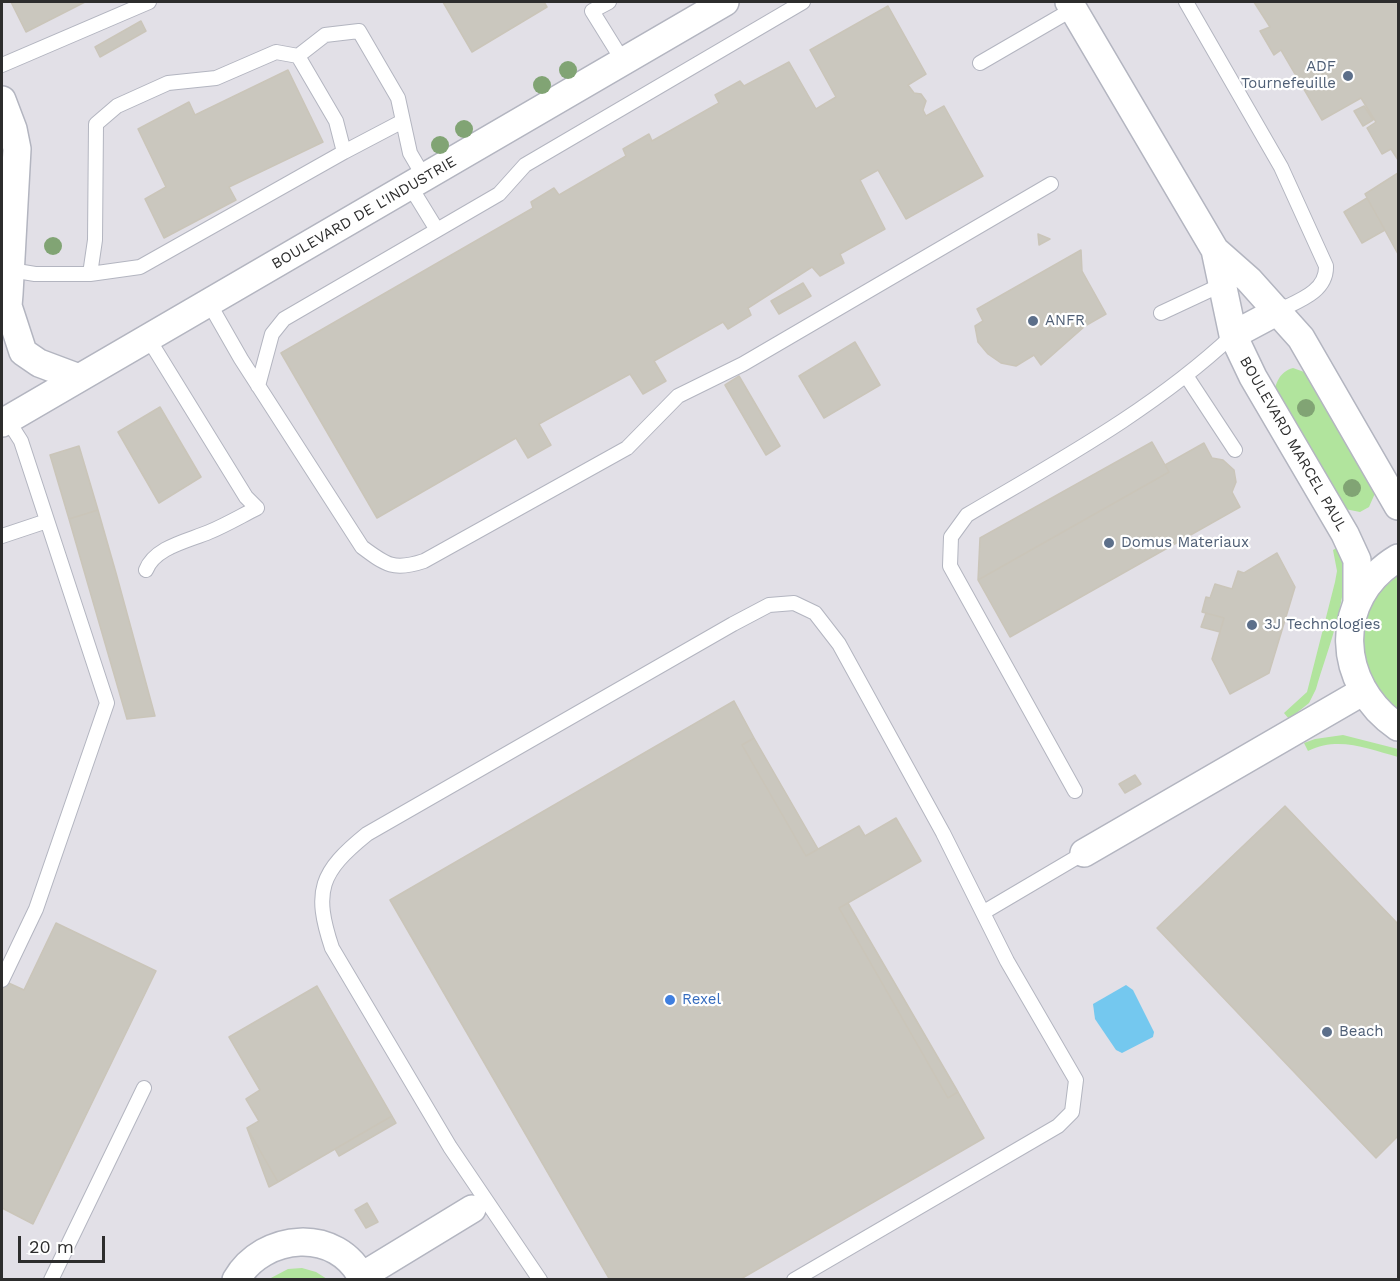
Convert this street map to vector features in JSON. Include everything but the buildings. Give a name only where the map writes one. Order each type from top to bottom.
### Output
[{"type":"street","name":"BOULEVARD DE L'INDUSTRIE","points":[[4,421],[725,2]]},
{"type":"street","name":"BOULEVARD MARCEL PAUL","points":[[1071,5],[1215,250],[1278,311],[1302,338],[1398,506]]},
{"type":"street","points":[[2,100],[14,129],[9,163],[11,270],[4,313],[22,352],[39,363],[79,378]]},
{"type":"street","name":"BOULEVARD MARCEL PAUL","points":[[1215,250],[1233,335],[1252,377],[1345,534],[1357,560],[1357,603]]},
{"type":"street","points":[[1233,335],[1278,311]]},
{"type":"street","points":[[1398,558],[1374,578],[1357,603],[1349,633],[1351,663],[1362,692],[1381,715],[1398,727]]},
{"type":"street","points":[[1084,854],[1362,692]]},
{"type":"street","points":[[236,1280],[243,1267],[261,1252],[282,1243],[305,1241],[327,1247],[347,1259],[362,1278],[480,1205]]},
{"type":"lane","points":[[2,65],[149,2]]},
{"type":"lane","points":[[609,2],[590,6],[623,61]]},
{"type":"lane","points":[[258,386],[272,334],[284,319],[499,194],[525,165],[803,2]]},
{"type":"lane","points":[[1186,2],[1281,167],[1326,266],[1324,282],[1319,288],[1278,311]]},
{"type":"lane","points":[[980,63],[1071,5]]},
{"type":"lane","points":[[90,274],[95,240],[96,124],[117,106],[168,83],[216,78],[276,52],[298,56],[325,35],[359,31],[398,98],[417,181],[437,230]]},
{"type":"lane","points":[[298,56],[336,121],[344,152]]},
{"type":"lane","points":[[11,270],[35,274],[90,274],[140,267],[403,121]]},
{"type":"lane","points":[[209,303],[258,386],[362,547],[382,562],[402,568],[424,561],[627,448],[678,396],[743,364],[1052,184]]},
{"type":"lane","points":[[1161,313],[1221,285]]},
{"type":"lane","points":[[1076,791],[950,566],[951,537],[967,515],[1135,414],[1187,377],[1233,335]]},
{"type":"lane","points":[[146,570],[150,560],[187,539],[208,532],[257,508],[246,496],[148,338]]},
{"type":"lane","points":[[1187,377],[1235,450]]},
{"type":"lane","points":[[2,980],[36,909],[107,703],[21,441],[4,421]]},
{"type":"lane","points":[[2,536],[47,521]]},
{"type":"lane","points":[[540,1280],[480,1205],[450,1147],[332,948],[321,915],[322,890],[343,854],[367,834],[732,624],[769,605],[794,603],[815,613],[839,644],[984,912],[1007,961],[1076,1080],[1072,1112],[1058,1126],[794,1280]]},
{"type":"lane","points":[[984,912],[1084,854]]},
{"type":"lane","points":[[51,1280],[144,1088]]},
{"type":"shaded area","points":[[2,2],[1398,2],[1398,1279],[2,1279]]},
{"type":"green space","points":[[1293,368],[1307,373],[1376,491],[1369,507],[1360,512],[1340,508],[1273,396],[1281,375]]},
{"type":"green space","points":[[1340,546],[1344,562],[1344,579],[1338,618],[1316,689],[1309,703],[1289,719],[1284,713],[1307,692],[1335,582],[1337,571],[1333,550]]},
{"type":"green space","points":[[1398,575],[1398,717],[1370,685],[1360,642],[1362,620],[1372,599]]},
{"type":"green space","points":[[1343,735],[1398,749],[1398,757],[1342,744],[1331,744],[1308,751],[1304,743]]},
{"type":"green space","points":[[302,1268],[316,1272],[327,1279],[269,1279],[288,1269]]},
{"type":"water","points":[[1126,985],[1133,990],[1154,1032],[1153,1037],[1122,1053],[1116,1050],[1095,1019],[1093,1004]]},
{"type":"place","name":"ADF Tournefeuille","points":[[1348,76]]},
{"type":"place","name":"ANFR","points":[[1033,321]]},
{"type":"place","name":"Domus Materiaux","points":[[1109,543]]},
{"type":"place","name":"3J Technologies","points":[[1252,625]]},
{"type":"place","name":"Rexel","points":[[670,1000]]},
{"type":"place","name":"Beach","points":[[1327,1032]]}]
